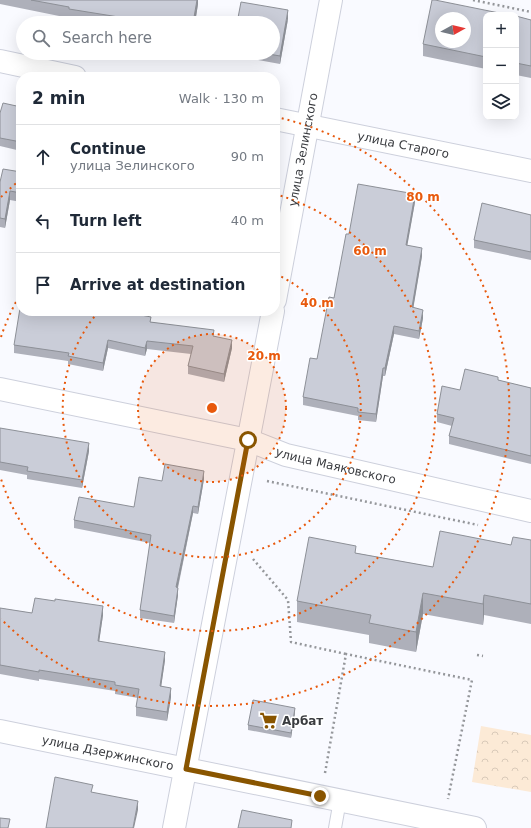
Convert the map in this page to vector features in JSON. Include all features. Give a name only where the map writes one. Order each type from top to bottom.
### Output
[{"type":"street","name":"улица Зелинского","points":[[280,273],[331,0]]},
{"type":"street","points":[[0,61],[52,72]]},
{"type":"street","name":"улица Старого","points":[[280,120],[531,171]]},
{"type":"street","points":[[174,828],[272,316]]},
{"type":"street","name":"улица Маяковского","points":[[0,389],[248,440],[286,455],[531,511]]},
{"type":"street","name":"улица Дзержинского","points":[[0,731],[475,828]]},
{"type":"lane","points":[[330,798],[335,828]]},
{"type":"path","points":[[473,0],[531,12]]},
{"type":"path","points":[[267,481],[480,526]]},
{"type":"path","points":[[253,559],[288,600],[291,642],[472,680],[451,784]]},
{"type":"path","points":[[330,798],[346,654]]},
{"type":"path","points":[[477,654],[483,656]]},
{"type":"green space","points":[[481,726],[531,735],[531,792],[472,782]]},
{"type":"building","points":[[31,0],[197,0],[194,16],[112,16],[69,9],[69,7]]},
{"type":"building","points":[[432,0],[494,12],[483,12],[483,56],[442,48],[471,48],[471,12],[435,12],[435,46],[423,44]]},
{"type":"building","points":[[241,2],[288,10],[280,56],[280,16],[238,16]]},
{"type":"building","points":[[519,17],[531,20],[531,66],[519,64]]},
{"type":"building","points":[[3,103],[16,106],[16,141],[0,138],[0,113]]},
{"type":"building","points":[[3,169],[16,171],[16,192],[10,191],[5,219],[0,218],[0,182]]},
{"type":"building","points":[[358,184],[415,194],[406,245],[422,248],[412,307],[423,310],[419,331],[394,326],[385,368],[383,368],[376,414],[358,412],[358,408],[303,397],[310,358],[317,359],[329,297],[334,298],[346,234],[349,234]]},
{"type":"building","points":[[482,203],[531,215],[531,252],[474,240]]},
{"type":"building","points":[[19,316],[146,316],[151,317],[150,322],[214,330],[213,336],[232,340],[224,374],[188,366],[193,346],[147,341],[145,348],[108,340],[103,363],[68,356],[69,353],[14,345]]},
{"type":"building","points":[[465,369],[498,377],[498,380],[531,388],[531,456],[449,436],[454,418],[437,414],[442,386],[460,390]]},
{"type":"building","points":[[0,428],[89,443],[82,480],[27,471],[28,467],[0,462]]},
{"type":"building","points":[[165,464],[204,471],[198,507],[193,506],[176,587],[178,588],[174,616],[140,610],[151,535],[74,520],[79,497],[134,507],[139,477],[162,481]]},
{"type":"building","points":[[440,531],[511,545],[513,537],[531,540],[531,604],[484,595],[483,604],[423,593],[416,632],[369,623],[371,615],[297,601],[309,537],[356,546],[355,553],[433,567]]},
{"type":"building","points":[[35,598],[55,601],[55,599],[103,606],[98,641],[165,652],[160,686],[171,688],[167,712],[136,707],[139,689],[115,685],[115,682],[39,670],[39,672],[0,665],[0,608],[32,613]]},
{"type":"building","name":"Арбат","points":[[253,700],[295,708],[291,733],[248,725]]},
{"type":"building","points":[[55,777],[93,785],[91,792],[138,801],[133,828],[46,828]]},
{"type":"building","points":[[242,810],[292,820],[291,828],[238,828]]},
{"type":"building","points":[[0,818],[10,819],[8,828],[0,828]]},
{"type":"place","name":"Арбат","points":[[269,721]]},
{"type":"route","points":[[248,440],[186,769],[320,796]]}]
